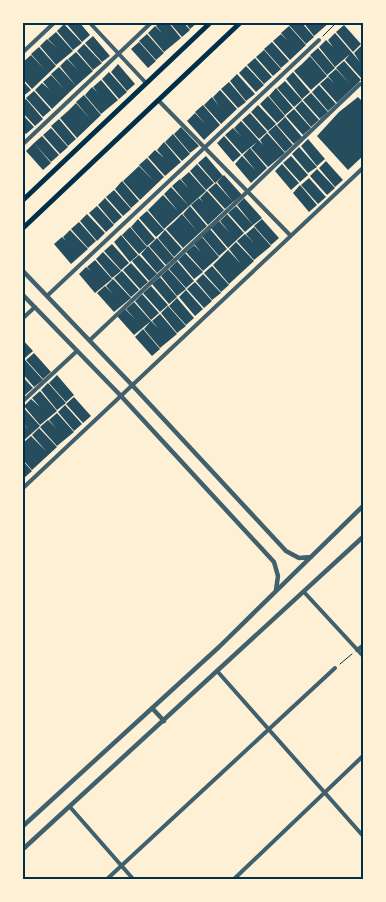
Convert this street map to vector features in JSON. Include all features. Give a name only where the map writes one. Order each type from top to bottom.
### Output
[{"type":"main road","points":[[22,201],[211,22]]},
{"type":"main road","points":[[22,229],[241,22]]},
{"type":"street","points":[[22,53],[55,22]]},
{"type":"street","points":[[89,22],[146,83]]},
{"type":"street","points":[[22,145],[152,22]]},
{"type":"street","points":[[48,296],[319,40]]},
{"type":"street","points":[[90,340],[360,84]]},
{"type":"street","points":[[159,101],[290,236]]},
{"type":"street","points":[[22,489],[364,167]]},
{"type":"street","points":[[22,270],[90,340],[286,551],[299,558],[312,556]]},
{"type":"street","points":[[22,294],[121,396],[274,562],[278,576],[276,590]]},
{"type":"street","points":[[22,319],[35,307]]},
{"type":"street","points":[[22,402],[77,350]]},
{"type":"street","points":[[22,827],[219,647],[364,505]]},
{"type":"street","points":[[22,850],[364,536]]},
{"type":"street","points":[[304,592],[364,657]]},
{"type":"street","points":[[357,650],[364,645]]},
{"type":"street","points":[[106,880],[335,668]]},
{"type":"street","points":[[218,672],[364,837]]},
{"type":"street","points":[[152,708],[164,721]]},
{"type":"street","points":[[236,879],[364,754]]},
{"type":"street","points":[[70,807],[134,880]]},
{"type":"path","points":[[319,40],[337,22]]},
{"type":"path","points":[[335,668],[357,650]]},
{"type":"building","points":[[65,22],[79,22],[90,35],[82,42]]},
{"type":"building","points":[[160,22],[168,22],[181,38],[164,52],[148,33],[155,26],[162,33],[156,26]]},
{"type":"building","points":[[169,22],[183,22],[190,30],[182,37]]},
{"type":"building","points":[[185,22],[198,22],[190,29]]},
{"type":"building","points":[[292,22],[301,22],[314,37],[306,44],[289,25]]},
{"type":"building","points":[[303,22],[330,22],[314,36]]},
{"type":"building","points":[[64,24],[82,43],[73,50],[57,31]]},
{"type":"building","points":[[344,25],[361,44],[353,52],[336,32]]},
{"type":"building","points":[[289,26],[306,45],[290,60],[273,41],[281,34],[287,40],[281,33]]},
{"type":"building","points":[[56,32],[73,51],[56,65],[40,46],[47,39],[57,48],[48,39]]},
{"type":"building","points":[[335,33],[360,62],[354,53],[361,46],[364,48],[364,77],[362,79],[345,60],[350,54],[335,67],[319,47],[326,40],[333,47],[328,40]]},
{"type":"building","points":[[147,34],[164,53],[156,60],[139,41]]},
{"type":"building","points":[[93,36],[110,56],[102,62],[85,43]]},
{"type":"building","points":[[139,42],[156,61],[148,68],[131,49]]},
{"type":"building","points":[[272,42],[289,61],[281,68],[264,49]]},
{"type":"building","points":[[84,44],[102,63],[93,70],[77,51]]},
{"type":"building","points":[[39,47],[56,66],[32,89],[22,78],[22,63],[31,55],[45,70],[31,54]]},
{"type":"building","points":[[318,48],[335,68],[327,75],[310,55]]},
{"type":"building","points":[[264,50],[281,69],[273,76],[256,57]]},
{"type":"building","points":[[76,52],[93,71],[76,86],[60,66],[67,59],[77,69],[68,59]]},
{"type":"building","points":[[310,56],[327,76],[311,90],[294,71]]},
{"type":"building","points":[[255,58],[272,77],[264,84],[247,65]]},
{"type":"building","points":[[344,61],[361,80],[337,103],[320,84],[328,77],[334,83],[328,76],[336,69],[349,83],[336,68]]},
{"type":"building","points":[[118,64],[135,84],[127,91],[111,72]]},
{"type":"building","points":[[246,66],[264,85],[256,92],[239,73]]},
{"type":"building","points":[[59,67],[76,86],[52,109],[35,90],[42,83],[49,89],[43,82],[51,75],[65,90],[51,74]]},
{"type":"building","points":[[109,72],[127,92],[119,99],[102,79]]},
{"type":"building","points":[[293,72],[310,92],[302,99],[286,79]]},
{"type":"building","points":[[237,74],[255,94],[246,101],[230,81]]},
{"type":"building","points":[[22,80],[31,90],[22,97]]},
{"type":"building","points":[[101,80],[118,100],[101,114],[85,95],[92,87],[97,92],[93,87]]},
{"type":"building","points":[[285,81],[302,100],[294,107],[277,88]]},
{"type":"building","points":[[229,82],[246,102],[238,108],[221,89]]},
{"type":"building","points":[[319,85],[336,104],[328,111],[312,92]]},
{"type":"building","points":[[276,88],[293,108],[285,115],[269,96]]},
{"type":"building","points":[[220,90],[237,109],[221,124],[204,105],[212,97],[219,106],[213,97]]},
{"type":"building","points":[[34,91],[51,110],[43,117],[26,98]]},
{"type":"building","points":[[311,93],[328,112],[320,119],[303,100]]},
{"type":"building","points":[[84,95],[101,115],[77,138],[60,118],[76,103],[91,120],[76,102]]},
{"type":"building","points":[[268,96],[285,116],[277,123],[260,104]]},
{"type":"building","points":[[358,97],[364,103],[364,155],[348,170],[317,136],[339,112]]},
{"type":"building","points":[[26,99],[43,119],[35,126],[22,112],[22,102]]},
{"type":"building","points":[[302,101],[319,120],[311,127],[295,108]]},
{"type":"building","points":[[203,105],[220,125],[204,140],[187,121],[195,113],[206,125],[195,112]]},
{"type":"building","points":[[258,105],[276,124],[268,131],[251,112]]},
{"type":"building","points":[[294,109],[311,128],[303,135],[286,116]]},
{"type":"building","points":[[250,113],[267,132],[259,139],[242,120]]},
{"type":"building","points":[[22,114],[34,127],[26,134],[22,130]]},
{"type":"building","points":[[285,117],[302,137],[294,144],[277,125]]},
{"type":"building","points":[[59,119],[76,139],[68,146],[51,126]]},
{"type":"building","points":[[241,121],[263,145],[260,140],[267,133],[285,153],[268,167],[251,148],[257,142],[242,154],[225,135],[233,128],[241,136],[234,128]]},
{"type":"building","points":[[276,125],[293,145],[285,152],[268,132]]},
{"type":"building","points":[[181,127],[199,146],[190,153],[174,134]]},
{"type":"building","points":[[51,128],[68,147],[60,154],[43,135]]},
{"type":"building","points":[[173,134],[190,154],[182,161],[165,142]]},
{"type":"building","points":[[42,136],[59,155],[51,162],[34,143]]},
{"type":"building","points":[[224,136],[241,155],[233,162],[217,143]]},
{"type":"building","points":[[308,139],[325,159],[317,166],[301,146]]},
{"type":"building","points":[[164,142],[181,162],[165,176],[148,157],[155,150],[164,158],[157,150]]},
{"type":"building","points":[[34,143],[51,163],[43,170],[26,151]]},
{"type":"building","points":[[299,147],[317,167],[308,173],[292,154]]},
{"type":"building","points":[[250,148],[267,168],[251,183],[235,164],[242,156],[256,171],[243,155]]},
{"type":"building","points":[[206,156],[223,176],[215,183],[198,163]]},
{"type":"building","points":[[291,156],[308,175],[300,182],[283,163]]},
{"type":"building","points":[[147,158],[164,177],[140,200],[123,181],[139,166],[153,180],[139,165]]},
{"type":"building","points":[[326,161],[343,180],[335,187],[319,168]]},
{"type":"building","points":[[197,164],[214,183],[206,190],[190,171]]},
{"type":"building","points":[[282,164],[299,183],[291,190],[275,171]]},
{"type":"building","points":[[317,169],[335,188],[327,195],[310,176]]},
{"type":"building","points":[[189,172],[206,191],[189,206],[172,186],[180,179],[189,189],[181,179]]},
{"type":"building","points":[[224,175],[242,195],[233,202],[217,182]]},
{"type":"building","points":[[309,178],[326,197],[318,204],[301,185]]},
{"type":"building","points":[[122,181],[139,201],[131,208],[115,189]]},
{"type":"building","points":[[216,183],[233,202],[225,209],[208,190]]},
{"type":"building","points":[[300,185],[317,205],[309,212],[293,193]]},
{"type":"building","points":[[171,187],[189,206],[164,229],[148,210],[163,195],[178,211],[164,194]]},
{"type":"building","points":[[114,190],[131,209],[123,216],[106,197]]},
{"type":"building","points":[[207,191],[224,210],[208,225],[191,205],[199,198],[203,202],[200,198]]},
{"type":"building","points":[[105,198],[122,217],[114,224],[98,205]]},
{"type":"building","points":[[244,198],[262,218],[253,225],[237,205]]},
{"type":"building","points":[[97,206],[114,225],[106,232],[89,213]]},
{"type":"building","points":[[190,206],[207,226],[183,248],[166,229],[182,214],[197,231],[183,214]]},
{"type":"building","points":[[236,206],[253,225],[245,232],[228,213]]},
{"type":"building","points":[[147,211],[164,230],[156,237],[139,218]]},
{"type":"building","points":[[87,214],[105,233],[97,241],[80,221]]},
{"type":"building","points":[[227,214],[244,233],[228,248],[211,228],[219,221],[230,233],[220,221]]},
{"type":"building","points":[[138,219],[155,239],[147,246],[131,227]]},
{"type":"building","points":[[262,219],[279,238],[271,245],[254,226]]},
{"type":"building","points":[[79,222],[96,241],[88,248],[71,229]]},
{"type":"building","points":[[130,227],[147,247],[139,254],[122,235]]},
{"type":"building","points":[[254,227],[271,246],[254,260],[237,241],[245,234],[253,242],[246,234]]},
{"type":"building","points":[[210,229],[227,249],[219,256],[202,236]]},
{"type":"building","points":[[70,230],[88,249],[71,264],[54,244],[62,237],[66,241],[63,237]]},
{"type":"building","points":[[165,230],[182,249],[174,257],[158,238]]},
{"type":"building","points":[[121,235],[138,255],[130,262],[114,242]]},
{"type":"building","points":[[202,237],[219,257],[203,271],[186,252],[194,245],[201,252],[194,244]]},
{"type":"building","points":[[157,238],[174,258],[166,265],[149,246]]},
{"type":"building","points":[[236,242],[254,261],[229,284],[213,265],[228,250],[241,264],[229,249]]},
{"type":"building","points":[[112,244],[129,263],[121,270],[104,251]]},
{"type":"building","points":[[148,246],[165,266],[157,273],[141,254]]},
{"type":"building","points":[[103,252],[121,271],[112,278],[96,259]]},
{"type":"building","points":[[185,253],[203,272],[194,279],[178,260]]},
{"type":"building","points":[[139,255],[157,274],[149,281],[132,261]]},
{"type":"building","points":[[95,260],[112,279],[95,293],[79,274],[86,267],[91,271],[87,267]]},
{"type":"building","points":[[177,261],[194,281],[186,288],[169,269]]},
{"type":"building","points":[[131,263],[148,282],[140,289],[123,270]]},
{"type":"building","points":[[212,266],[229,285],[221,292],[204,273]]},
{"type":"building","points":[[168,269],[186,289],[177,296],[161,276]]},
{"type":"building","points":[[122,271],[139,290],[131,297],[114,278]]},
{"type":"building","points":[[203,274],[221,293],[212,300],[196,281]]},
{"type":"building","points":[[160,277],[177,297],[169,304],[152,284]]},
{"type":"building","points":[[113,279],[131,298],[114,312],[97,293],[105,286],[113,294],[106,286]]},
{"type":"building","points":[[195,282],[212,301],[204,308],[187,289]]},
{"type":"building","points":[[151,286],[168,305],[160,312],[143,293]]},
{"type":"building","points":[[186,290],[203,309],[195,316],[179,297]]},
{"type":"building","points":[[142,294],[159,313],[151,320],[135,301]]},
{"type":"building","points":[[177,298],[194,318],[186,325],[169,306]]},
{"type":"building","points":[[134,302],[151,321],[134,335],[117,316],[125,309],[135,319],[126,309]]},
{"type":"building","points":[[168,306],[186,326],[177,333],[161,313]]},
{"type":"building","points":[[160,314],[177,334],[160,348],[144,329],[151,321],[158,328],[152,321]]},
{"type":"building","points":[[143,329],[160,349],[152,356],[135,337]]},
{"type":"building","points":[[22,339],[33,351],[25,358],[22,355]]},
{"type":"building","points":[[34,353],[51,372],[43,379],[26,360]]},
{"type":"building","points":[[25,360],[43,380],[34,387],[22,373],[22,363]]},
{"type":"building","points":[[57,375],[74,395],[66,402],[49,383]]},
{"type":"building","points":[[22,376],[33,388],[25,395],[22,392]]},
{"type":"building","points":[[48,383],[66,403],[57,410],[41,390]]},
{"type":"building","points":[[40,391],[57,411],[40,425],[24,406],[31,399],[40,407],[32,398]]},
{"type":"building","points":[[74,397],[91,416],[83,423],[66,404]]},
{"type":"building","points":[[65,405],[82,424],[74,431],[58,412]]},
{"type":"building","points":[[22,406],[40,426],[22,442],[22,423],[28,429],[22,422]]},
{"type":"building","points":[[57,413],[74,432],[57,446],[40,427],[48,420],[56,428],[49,420]]},
{"type":"building","points":[[39,428],[57,447],[32,470],[22,459],[22,444],[31,436],[46,451],[32,435]]},
{"type":"building","points":[[22,460],[32,471],[24,478],[22,477]]}]
